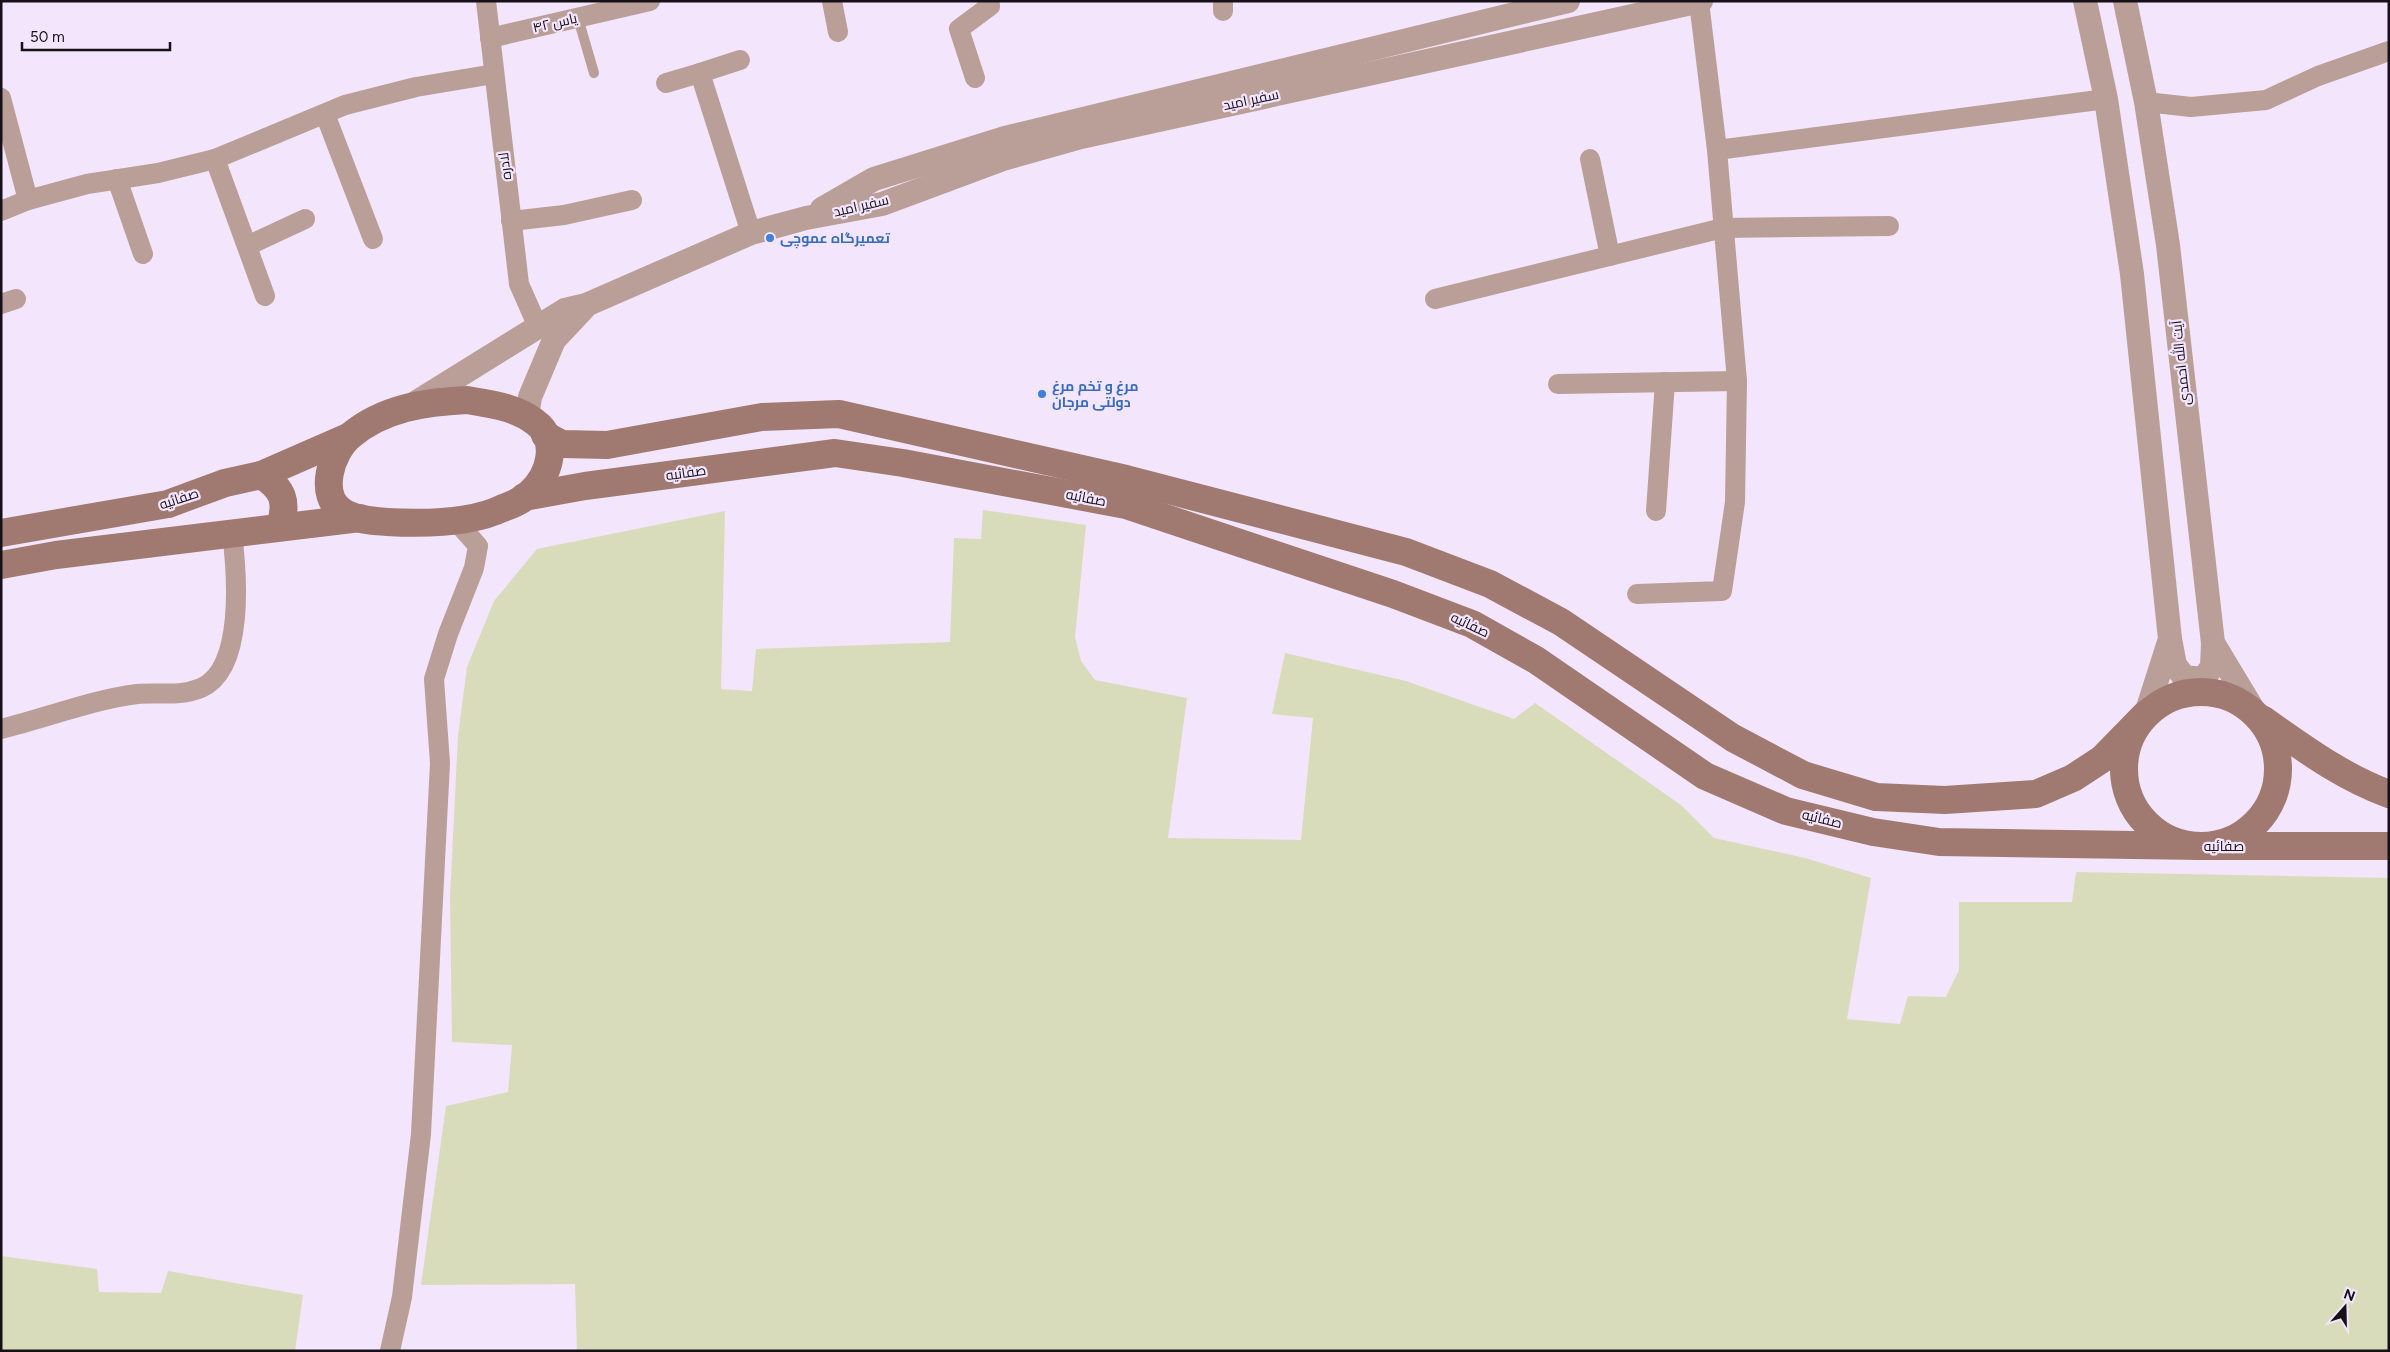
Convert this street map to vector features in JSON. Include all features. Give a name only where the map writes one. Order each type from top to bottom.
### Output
[{"type":"main road","name":"صفائیه","points":[[1,533],[168,504],[225,483],[261,475],[350,436],[375,420],[408,407],[434,402],[467,400],[502,407],[536,426],[562,444],[607,445],[762,417],[839,414],[1126,479],[1406,552],[1490,584],[1561,622],[1733,738],[1803,775],[1876,797],[1945,800],[2036,794],[2073,778],[2102,759],[2146,714]]},
{"type":"main road","points":[[1,565],[56,555],[280,526],[360,518],[411,523],[456,521],[502,509],[530,493],[550,463],[550,442],[536,426]]},
{"type":"main road","points":[[350,436],[335,454],[329,478],[330,496],[343,512],[360,518]]},
{"type":"main road","name":"صفائیه","points":[[524,497],[594,485],[835,453],[912,464],[1126,505],[1393,594],[1472,624],[1536,660],[1705,776],[1786,811],[1873,832],[1939,842],[2200,846],[2389,846]]},
{"type":"main road","points":[[261,475],[273,482],[284,502],[284,512],[280,526]]},
{"type":"main road","points":[[2258,716],[2272,737],[2278,762],[2276,788],[2266,811],[2249,830],[2226,842],[2200,846],[2175,842],[2152,829],[2135,810],[2125,786],[2124,760],[2131,735],[2146,714],[2166,700],[2190,692],[2214,693],[2238,701],[2302,747],[2361,784],[2389,794]]},
{"type":"street","name":"لادره","points":[[486,1],[519,284],[538,327]]},
{"type":"street","name":"یاس ۴۲","points":[[490,38],[650,1]]},
{"type":"street","points":[[832,1],[838,32]]},
{"type":"street","points":[[975,78],[959,30],[990,6],[989,1]]},
{"type":"street","name":"سفیر امید","points":[[806,218],[874,179],[1005,138],[1568,1]]},
{"type":"street","points":[[1637,594],[1722,591],[1735,502],[1738,381],[1717,150],[1700,1]]},
{"type":"street","name":"سفیر امید","points":[[586,306],[751,233],[806,218],[882,204],[1003,159],[1081,137],[1700,1]]},
{"type":"street","points":[[2085,1],[2106,98],[2132,274],[2170,639],[2175,665],[2184,677],[2203,679],[2212,667],[2213,643]]},
{"type":"street","name":"آیت الله احمدی","points":[[2125,1],[2146,102],[2168,245],[2213,643],[2258,716]]},
{"type":"street","points":[[2146,102],[2191,107],[2266,100],[2318,76],[2389,51]]},
{"type":"street","points":[[666,83],[740,60]]},
{"type":"street","points":[[700,73],[751,233]]},
{"type":"street","points":[[1,211],[28,200],[87,184],[158,173],[215,159],[346,105],[416,87],[494,74]]},
{"type":"street","points":[[1,98],[28,200]]},
{"type":"street","points":[[1717,150],[2106,98]]},
{"type":"street","points":[[325,114],[373,239]]},
{"type":"street","points":[[215,159],[265,296]]},
{"type":"street","points":[[1590,159],[1610,256]]},
{"type":"street","points":[[117,179],[143,254]]},
{"type":"street","points":[[511,221],[564,215],[632,200]]},
{"type":"street","points":[[247,246],[304,219]]},
{"type":"street","points":[[1435,299],[1723,228],[1888,226]]},
{"type":"street","points":[[408,407],[565,310],[586,306]]},
{"type":"street","points":[[536,426],[530,397],[554,340],[586,306]]},
{"type":"street","points":[[1558,384],[1738,381]]},
{"type":"street","points":[[1656,511],[1665,382]]},
{"type":"street","points":[[390,1351],[402,1297],[421,1134],[440,763],[434,679],[451,625],[474,568],[478,546],[456,521]]},
{"type":"street","points":[[1,729],[138,694],[174,695],[201,688],[211,681],[226,662],[234,618],[237,578],[232,533]]},
{"type":"street","points":[[2146,714],[2170,639]]},
{"type":"lane","points":[[578,18],[594,73]]},
{"type":"green space","points":[[983,510],[1086,525],[1075,637],[1081,661],[1095,680],[1187,698],[1168,838],[1301,840],[1313,718],[1272,714],[1285,653],[1406,681],[1514,719],[1535,703],[1681,805],[1714,838],[1805,858],[1871,878],[1847,1019],[1900,1024],[1908,996],[1946,997],[1959,970],[1959,902],[2072,902],[2076,872],[2389,878],[2389,1351],[577,1351],[575,1284],[421,1285],[446,1106],[508,1092],[512,1045],[452,1042],[450,897],[458,736],[467,667],[494,601],[537,549],[725,511],[721,689],[752,691],[756,649],[950,642],[954,538],[981,539]]},
{"type":"green space","points":[[1,1256],[97,1269],[99,1292],[161,1293],[168,1271],[303,1295],[295,1351],[1,1351]]},
{"type":"place","name":"تعمیرگاه عموچی","points":[[770,238]]},
{"type":"place","name":"مرغ و تخم مرغ دولتی مرجان","points":[[1042,394]]}]
